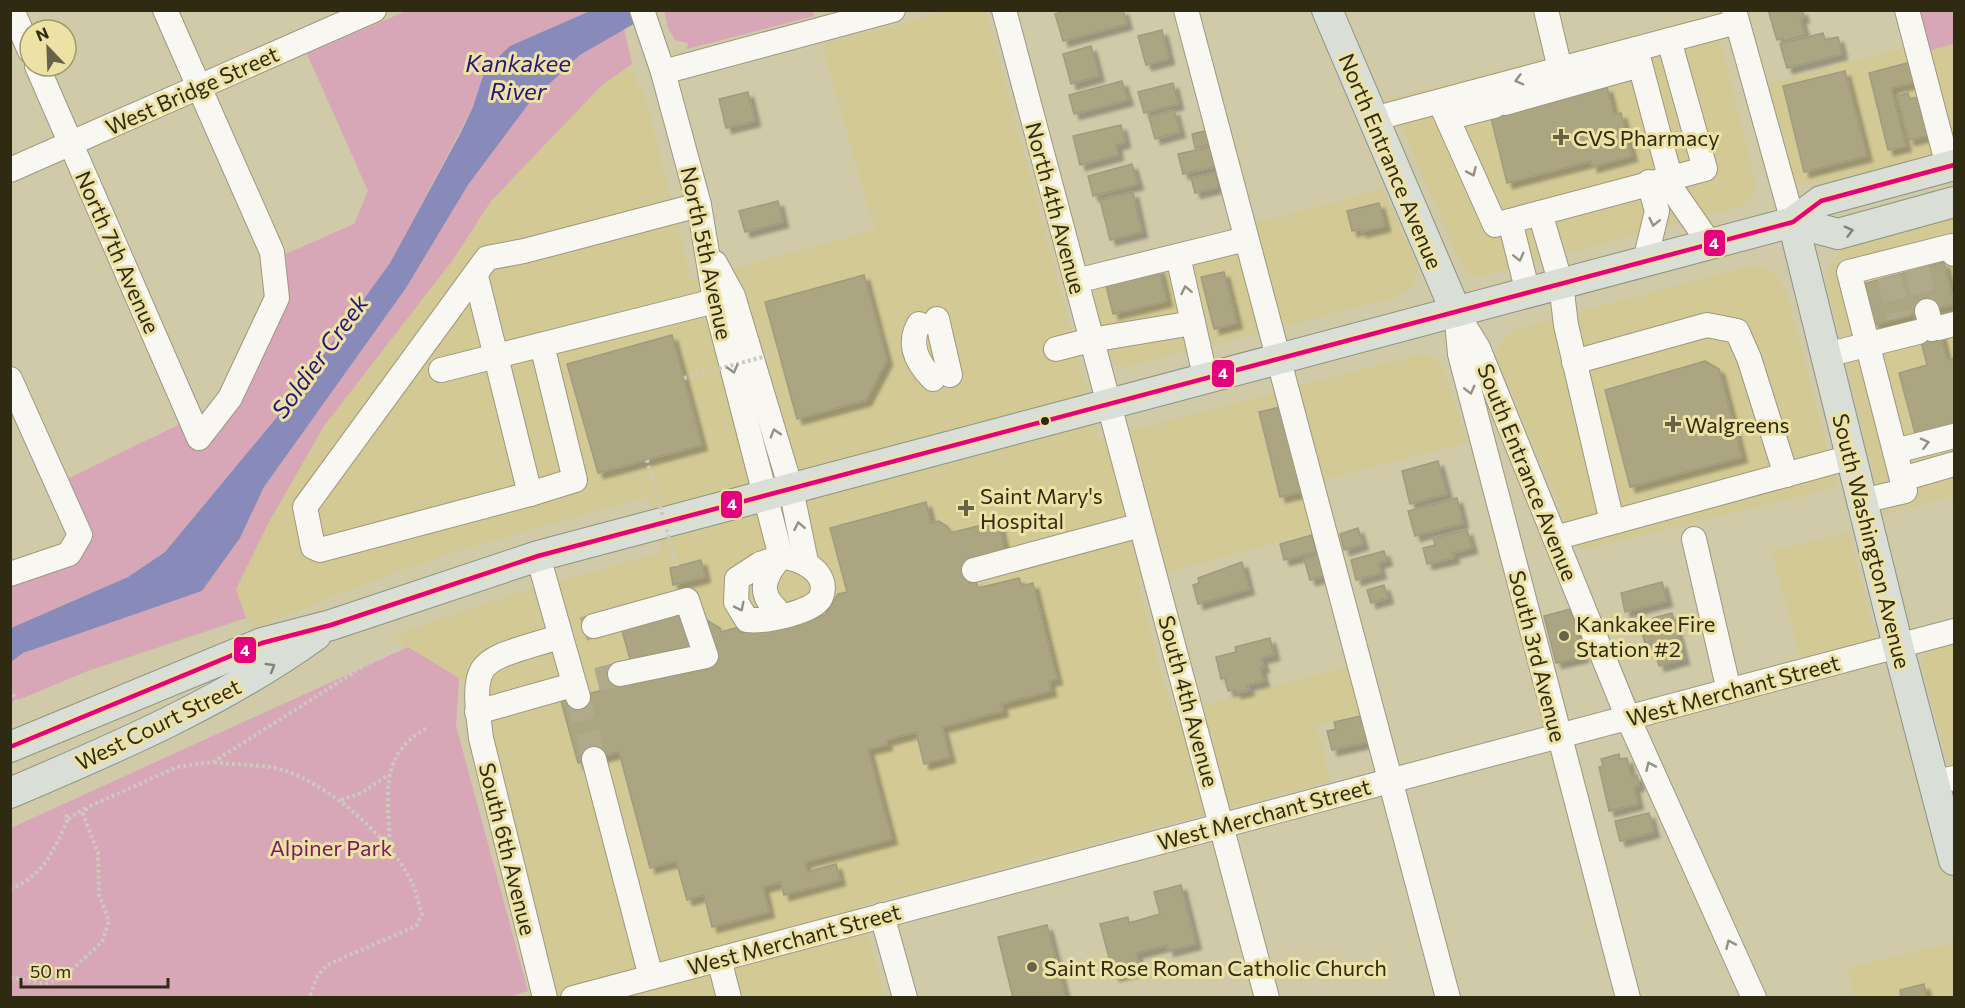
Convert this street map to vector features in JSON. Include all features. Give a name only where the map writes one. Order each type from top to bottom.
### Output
[{"type":"main road","name":"North Entrance Avenue","points":[[1327,10],[1456,312]]},
{"type":"main road","name":"West Court Street","points":[[10,747],[262,643],[331,625],[538,556],[1206,380],[1792,222],[1821,201],[1951,166]]},
{"type":"main road","name":"West Court Street","points":[[1792,222],[1838,234],[1954,202]]},
{"type":"main road","name":"South Washington Avenue","points":[[1792,222],[1898,646],[1944,781],[1954,860]]},
{"type":"main road","name":"West Court Street","points":[[10,793],[113,749],[273,666],[331,625]]},
{"type":"street","points":[[165,10],[198,88]]},
{"type":"street","name":"West Bridge Street","points":[[10,170],[198,88],[338,18],[374,10]]},
{"type":"street","name":"North 5th Avenue","points":[[642,10],[663,72],[699,205],[715,301],[779,493]]},
{"type":"street","points":[[663,72],[893,10]]},
{"type":"street","name":"North 4th Avenue","points":[[1004,10],[1109,405]]},
{"type":"street","points":[[1186,10],[1448,998]]},
{"type":"street","points":[[1546,10],[1560,69]]},
{"type":"street","points":[[1907,10],[1951,166]]},
{"type":"street","points":[[1373,119],[1500,104],[1638,57],[1669,40],[1735,16],[1792,222]]},
{"type":"street","points":[[1444,110],[1495,225],[1660,179],[1705,169],[1669,40]]},
{"type":"street","points":[[1444,110],[1560,69],[1638,57]]},
{"type":"street","points":[[1638,57],[1660,179],[1657,211],[1645,261]]},
{"type":"street","name":"North 7th Avenue","points":[[41,78],[200,438],[230,398],[277,298],[272,252],[198,88]]},
{"type":"street","points":[[1660,179],[1710,244]]},
{"type":"street","points":[[542,345],[575,480],[320,549],[312,547],[305,507],[443,315],[476,276],[487,258],[524,251],[699,205]]},
{"type":"street","points":[[1540,213],[1561,284],[1566,325],[1612,522]]},
{"type":"street","points":[[1510,221],[1528,293]]},
{"type":"street","points":[[1076,281],[1246,239]]},
{"type":"street","points":[[1862,501],[1905,491],[1850,272],[1888,270],[1915,263],[1952,246],[1954,255]]},
{"type":"street","points":[[708,251],[733,296],[779,493],[806,562]]},
{"type":"street","points":[[1179,256],[1206,380]]},
{"type":"street","points":[[476,276],[530,494]]},
{"type":"street","points":[[441,370],[715,301]]},
{"type":"street","name":"South Entrance Avenue","points":[[1456,312],[1478,348],[1628,718],[1754,998]]},
{"type":"street","name":"South 3rd Avenue","points":[[1456,312],[1460,354],[1628,998]]},
{"type":"street","points":[[928,322],[913,334],[913,347],[921,367],[941,377]]},
{"type":"street","points":[[1056,349],[1091,340],[1193,323]]},
{"type":"street","points":[[1574,362],[1707,325],[1737,331],[1749,358],[1786,475]]},
{"type":"street","points":[[1826,355],[1868,345],[1925,325]]},
{"type":"street","points":[[10,379],[80,536],[69,554],[10,574]]},
{"type":"street","name":"South 4th Avenue","points":[[1109,405],[1267,998]]},
{"type":"street","points":[[1895,451],[1954,436]]},
{"type":"street","points":[[1555,537],[1851,457]]},
{"type":"street","points":[[1902,478],[1954,464]]},
{"type":"street","points":[[775,608],[766,597],[765,586],[768,573],[781,557],[779,493]]},
{"type":"street","points":[[974,570],[1141,525]]},
{"type":"street","points":[[1695,539],[1729,691]]},
{"type":"street","points":[[538,556],[570,692],[476,706],[476,683],[484,665],[501,654],[549,640]]},
{"type":"street","points":[[781,557],[792,557],[806,562],[817,572],[822,585],[820,598],[810,608],[760,621],[747,620],[736,602],[737,579],[753,567],[781,557]]},
{"type":"street","points":[[594,626],[687,600],[706,656],[620,674]]},
{"type":"street","name":"West Merchant Street","points":[[573,998],[604,994],[651,977],[1954,631]]},
{"type":"street","name":"South 6th Avenue","points":[[476,706],[485,757],[544,998]]},
{"type":"street","points":[[594,759],[651,977]]},
{"type":"street","points":[[882,915],[905,998]]},
{"type":"street","points":[[719,959],[729,998]]},
{"type":"path","points":[[684,378],[778,353]]},
{"type":"path","points":[[647,460],[677,566]]},
{"type":"path","points":[[213,762],[397,645]]},
{"type":"path","points":[[10,689],[17,702]]},
{"type":"path","points":[[390,850],[388,775],[405,742],[427,728]]},
{"type":"path","points":[[10,889],[27,883],[49,861],[68,819],[88,807],[177,767],[213,762],[234,765],[247,763],[286,771],[341,800],[390,850],[412,884],[423,915],[416,926],[327,965],[317,977],[309,998]]},
{"type":"path","points":[[341,800],[361,793],[388,775]]},
{"type":"path","points":[[10,977],[45,984],[63,978],[102,942],[109,921],[99,895],[98,853],[83,814],[88,807]]},
{"type":"path","points":[[64,811],[68,819]]},
{"type":"shaded area","name":"Saint Mary's Hospital","points":[[950,11],[984,11],[987,14],[1100,439],[1421,354],[1435,357],[1443,365],[1467,443],[1319,481],[1331,528],[1137,580],[1172,714],[1354,665],[1367,712],[1316,725],[1330,781],[861,905],[885,997],[557,997],[486,733],[480,687],[459,678],[391,636],[515,594],[663,552],[648,496],[465,549],[383,577],[251,629],[236,589],[269,522],[324,426],[452,261],[491,201],[603,84],[632,64],[638,88],[643,88],[691,280],[875,230],[822,44]]},
{"type":"shaded area","points":[[1714,15],[1754,175],[1755,187],[1751,198],[1742,206],[1480,277],[1470,276],[1463,268],[1389,99]]},
{"type":"shaded area","points":[[1954,44],[1954,149],[1819,184],[1799,185],[1793,178],[1765,84],[1911,46],[1913,54]]},
{"type":"shaded area","points":[[1383,189],[1417,267],[1413,287],[1400,296],[1128,367],[1116,366],[1111,359],[1087,268]]},
{"type":"shaded area","points":[[1954,211],[1954,496],[1883,515],[1827,282],[1827,269],[1844,245]]},
{"type":"shaded area","points":[[1749,266],[1759,266],[1768,270],[1779,279],[1786,291],[1838,487],[1580,551],[1498,363],[1496,353],[1501,341],[1510,332],[1524,327]]},
{"type":"shaded area","points":[[1849,532],[1876,641],[1802,663],[1772,552]]},
{"type":"shaded area","points":[[1954,643],[1954,790],[1921,657],[1925,652]]},
{"type":"shaded area","points":[[1954,943],[1954,997],[1854,997],[1847,968]]},
{"type":"green space","points":[[812,10],[814,16],[687,49],[688,43],[675,40],[668,28],[664,11]]},
{"type":"green space","points":[[406,11],[590,11],[510,46],[473,107],[390,263],[287,405],[165,552],[128,577],[11,628],[11,581],[72,558],[65,480],[180,424],[192,449],[203,448],[216,435],[279,257],[354,224],[368,191],[307,54]]},
{"type":"green space","points":[[1917,11],[1954,11],[1954,44],[1928,51]]},
{"type":"green space","points":[[624,28],[632,64],[603,84],[491,201],[452,261],[324,426],[269,522],[236,589],[246,618],[85,672],[11,703],[11,662],[23,653],[202,591],[240,538],[264,487],[406,288],[468,185],[530,102],[580,55]]},
{"type":"green space","name":"Alpiner Park","points":[[408,647],[459,678],[456,726],[528,991],[505,998],[11,997],[11,828]]},
{"type":"water","name":"Kankakee River","points":[[590,11],[656,11],[580,55],[530,102],[468,185],[406,288],[264,487],[240,538],[202,591],[23,653],[11,662],[11,628],[128,577],[165,552],[287,405],[390,263],[460,134],[473,107],[485,70],[510,46]]},
{"type":"building","points":[[1069,10],[1123,10],[1127,24],[1063,41],[1055,14]]},
{"type":"building","points":[[1768,10],[1802,10],[1804,17],[1800,18],[1805,35],[1784,41],[1783,38],[1777,40]]},
{"type":"building","points":[[1162,30],[1169,59],[1146,65],[1138,36]]},
{"type":"building","points":[[1823,33],[1825,40],[1838,37],[1842,54],[1787,68],[1780,44]]},
{"type":"building","points":[[1091,46],[1099,76],[1071,84],[1063,54]]},
{"type":"building","points":[[1911,62],[1916,82],[1891,88],[1906,146],[1888,150],[1869,73]]},
{"type":"building","points":[[1845,71],[1867,156],[1804,172],[1783,86]]},
{"type":"building","points":[[1122,81],[1128,100],[1074,114],[1069,95]]},
{"type":"building","points":[[1173,83],[1178,104],[1144,113],[1138,92]]},
{"type":"building","name":"CVS Pharmacy","points":[[1607,87],[1614,115],[1621,113],[1632,156],[1592,167],[1591,161],[1507,183],[1491,118]]},
{"type":"building","points":[[748,92],[755,121],[726,128],[719,99]]},
{"type":"building","points":[[1908,93],[1910,99],[1919,97],[1930,135],[1909,140],[1897,96]]},
{"type":"building","points":[[1174,110],[1180,132],[1155,139],[1149,117]]},
{"type":"building","points":[[1121,125],[1125,142],[1116,145],[1118,155],[1080,165],[1073,136]]},
{"type":"building","points":[[1209,130],[1213,143],[1195,148],[1192,134]]},
{"type":"building","points":[[1213,146],[1218,166],[1183,174],[1178,154]]},
{"type":"building","points":[[1132,164],[1138,184],[1093,196],[1088,176]]},
{"type":"building","points":[[1215,173],[1219,187],[1195,193],[1191,178]]},
{"type":"building","points":[[1133,192],[1142,232],[1110,240],[1100,200]]},
{"type":"building","points":[[778,201],[783,222],[745,232],[739,211]]},
{"type":"building","points":[[1379,203],[1385,226],[1361,232],[1360,229],[1352,231],[1347,211]]},
{"type":"building","points":[[1944,262],[1954,304],[1874,325],[1863,284]]},
{"type":"building","points":[[1159,268],[1167,301],[1113,314],[1105,281]]},
{"type":"building","points":[[1224,272],[1237,323],[1214,329],[1201,277]]},
{"type":"building","points":[[864,275],[887,360],[866,400],[797,419],[765,302]]},
{"type":"building","points":[[1934,309],[1947,360],[1954,358],[1954,426],[1916,437],[1899,373],[1927,365],[1914,314]]},
{"type":"building","points":[[672,335],[702,445],[598,473],[567,364]]},
{"type":"building","name":"Walgreens","points":[[1705,361],[1719,369],[1742,457],[1630,487],[1605,390]]},
{"type":"building","points":[[1280,407],[1305,491],[1280,497],[1259,412]]},
{"type":"building","points":[[1438,461],[1447,494],[1410,504],[1402,471]]},
{"type":"building","points":[[1457,498],[1463,523],[1415,536],[1408,511]]},
{"type":"building","points":[[926,502],[931,523],[939,521],[948,527],[950,533],[998,521],[1006,554],[966,564],[970,583],[976,581],[978,588],[1019,578],[1022,586],[1033,583],[1057,679],[1049,681],[1051,691],[1001,704],[1003,711],[942,727],[950,757],[924,764],[916,732],[886,740],[887,745],[868,749],[892,839],[805,862],[807,872],[836,864],[840,880],[784,895],[781,882],[763,887],[769,912],[712,927],[704,895],[687,900],[676,861],[650,868],[619,752],[578,763],[561,701],[636,681],[620,623],[683,606],[720,628],[721,632],[739,627],[740,633],[762,627],[767,631],[825,615],[838,594],[847,592],[830,528]]},
{"type":"building","points":[[1358,528],[1363,544],[1344,550],[1340,534]]},
{"type":"building","points":[[1467,530],[1472,548],[1453,553],[1454,558],[1427,564],[1423,548],[1435,545],[1433,538]]},
{"type":"building","points":[[1312,535],[1316,552],[1284,560],[1280,544]]},
{"type":"building","points":[[1384,551],[1387,560],[1378,563],[1381,573],[1356,580],[1351,560]]},
{"type":"building","points":[[1323,553],[1329,575],[1310,580],[1304,559]]},
{"type":"building","points":[[701,560],[705,577],[673,585],[670,568]]},
{"type":"building","points":[[1242,562],[1249,589],[1198,604],[1193,585],[1199,583],[1198,578]]},
{"type":"building","points":[[1662,582],[1667,601],[1625,612],[1621,593]]},
{"type":"building","points":[[1384,585],[1388,598],[1371,603],[1367,590]]},
{"type":"building","name":"Kankakee Fire Station #2","points":[[1571,609],[1583,657],[1556,663],[1544,616]]},
{"type":"building","points":[[1672,613],[1684,659],[1659,666],[1652,641],[1645,643],[1641,630],[1648,629],[1646,620]]},
{"type":"building","points":[[1270,638],[1274,655],[1261,658],[1264,667],[1260,668],[1264,681],[1247,685],[1249,690],[1236,693],[1235,690],[1228,691],[1225,678],[1221,679],[1216,657],[1236,652],[1235,647]]},
{"type":"building","points":[[1365,715],[1368,742],[1332,750],[1327,731],[1336,729],[1334,722]]},
{"type":"building","points":[[1619,754],[1620,759],[1627,758],[1631,776],[1637,775],[1639,785],[1634,787],[1638,804],[1609,811],[1599,767],[1603,766],[1601,759]]},
{"type":"building","points":[[1649,813],[1654,832],[1620,841],[1615,821]]},
{"type":"building","points":[[1181,885],[1196,944],[1168,951],[1167,945],[1136,953],[1141,969],[1114,976],[1100,924],[1128,917],[1129,923],[1160,914],[1154,892]]},
{"type":"building","name":"Saint Rose Roman Catholic Church","points":[[1047,925],[1066,998],[1013,998],[998,937]]},
{"type":"building","points":[[1924,984],[1927,998],[1901,998],[1900,990]]},
{"type":"tunnel","points":[[1917,269],[1927,311]]},
{"type":"tunnel","points":[[1889,277],[1899,318]]},
{"type":"tunnel","points":[[549,640],[594,626]]},
{"type":"tunnel","points":[[562,688],[620,674]]},
{"type":"tunnel","points":[[578,697],[594,759]]},
{"type":"transit line","name":"4","points":[[10,747],[262,643],[331,625],[538,556],[1793,222],[1821,201],[1954,165]]},
{"type":"place","name":"CVS Pharmacy","points":[[1561,137]]},
{"type":"place","name":"Walgreens","points":[[1673,424]]},
{"type":"place","name":"Saint Mary's Hospital","points":[[966,508]]},
{"type":"place","name":"Kankakee Fire Station #2","points":[[1564,636]]},
{"type":"place","name":"Saint Rose Roman Catholic Church","points":[[1032,967]]},
{"type":"water label","name":"Soldier Creek","points":[[319,356]]}]
